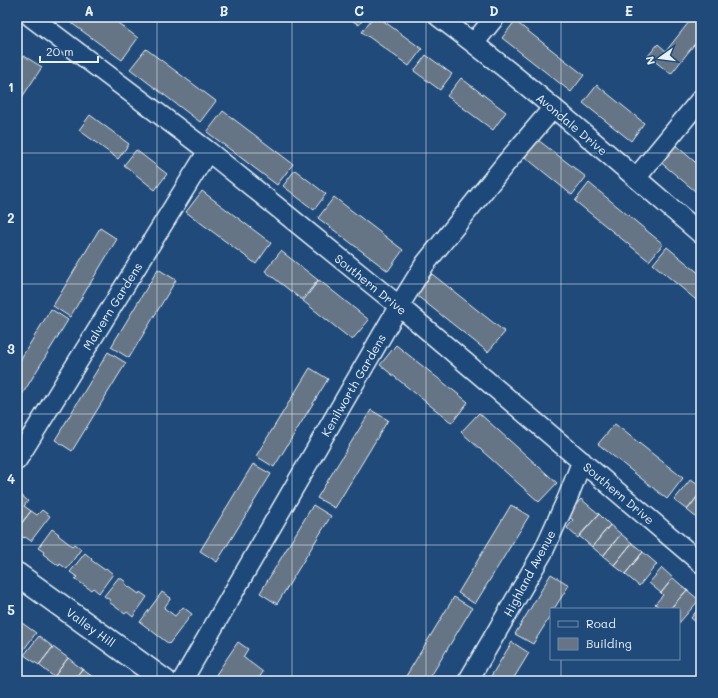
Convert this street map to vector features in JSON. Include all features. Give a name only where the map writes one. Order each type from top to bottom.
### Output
[{"type":"street","name":"Southern Drive","points":[[31,17],[208,151],[399,306],[701,563]]},
{"type":"street","name":"Avondale Drive","points":[[439,17],[474,43],[553,108],[701,234]]},
{"type":"street","points":[[474,43],[495,17]]},
{"type":"street","points":[[636,178],[701,98]]},
{"type":"street","name":"Kenilworth Gardens","points":[[182,681],[399,306],[425,264],[506,163],[553,108]]},
{"type":"street","name":"Malvern Gardens","points":[[17,460],[208,151]]},
{"type":"street","name":"Highland Avenue","points":[[468,681],[543,552],[568,497],[582,461]]},
{"type":"street","name":"Valley Hill","points":[[17,574],[165,681]]},
{"type":"building","points":[[63,17],[110,17],[138,38],[122,60]]},
{"type":"building","points":[[347,17],[365,17],[359,25]]},
{"type":"building","points":[[373,17],[378,17],[422,49],[409,66],[362,32]]},
{"type":"building","points":[[693,17],[701,17],[701,36],[671,74],[648,56],[658,44],[666,51]]},
{"type":"building","points":[[515,21],[584,75],[571,92],[502,38]]},
{"type":"building","points":[[146,49],[216,101],[200,122],[130,69]]},
{"type":"building","points":[[426,55],[452,74],[440,90],[414,71]]},
{"type":"building","points":[[24,56],[42,67],[17,105],[17,66]]},
{"type":"building","points":[[461,78],[506,112],[493,130],[447,96]]},
{"type":"building","points":[[597,85],[644,123],[631,141],[583,103]]},
{"type":"building","points":[[223,111],[293,164],[277,185],[207,132]]},
{"type":"building","points":[[90,115],[129,144],[118,159],[79,130]]},
{"type":"building","points":[[538,140],[586,177],[572,195],[525,157]]},
{"type":"building","points":[[674,144],[701,167],[701,196],[659,161]]},
{"type":"building","points":[[136,150],[167,174],[155,190],[124,165]]},
{"type":"building","points":[[295,170],[326,194],[314,210],[283,186]]},
{"type":"building","points":[[589,183],[663,244],[649,261],[575,201]]},
{"type":"building","points":[[202,191],[271,243],[256,264],[186,212]]},
{"type":"building","points":[[334,197],[403,250],[388,271],[318,218]]},
{"type":"building","points":[[100,228],[117,239],[70,317],[53,306]]},
{"type":"building","points":[[667,247],[701,275],[701,304],[653,264]]},
{"type":"building","points":[[281,251],[318,280],[302,300],[265,271]]},
{"type":"building","points":[[158,269],[176,280],[129,358],[111,347]]},
{"type":"building","points":[[432,274],[505,332],[488,352],[416,295]]},
{"type":"building","points":[[319,280],[369,320],[352,340],[303,301]]},
{"type":"building","points":[[51,309],[68,320],[17,403],[17,365]]},
{"type":"building","points":[[396,345],[468,402],[452,423],[380,365]]},
{"type":"building","points":[[108,352],[126,363],[72,451],[55,440]]},
{"type":"building","points":[[310,368],[328,379],[274,467],[256,456]]},
{"type":"building","points":[[371,410],[388,420],[335,508],[317,498]]},
{"type":"building","points":[[479,413],[557,483],[539,502],[461,432]]},
{"type":"building","points":[[615,424],[683,478],[667,499],[598,444]]},
{"type":"building","points":[[253,464],[271,474],[217,562],[200,551]]},
{"type":"building","points":[[691,479],[701,486],[701,492],[687,510],[674,500]]},
{"type":"building","points":[[701,492],[701,515],[698,519],[687,510]]},
{"type":"building","points":[[20,494],[28,501],[24,506],[31,511],[17,529],[17,498]]},
{"type":"building","points":[[581,499],[599,514],[578,538],[567,528],[573,520],[567,515]]},
{"type":"building","points":[[313,505],[331,516],[277,604],[260,593]]},
{"type":"building","points":[[511,505],[529,516],[475,604],[458,593]]},
{"type":"building","points":[[42,510],[50,516],[31,541],[17,533],[17,529],[31,511],[37,515]]},
{"type":"building","points":[[599,514],[610,525],[592,547],[579,536]]},
{"type":"building","points":[[610,525],[621,534],[603,556],[592,547]]},
{"type":"building","points":[[52,529],[72,546],[74,544],[81,549],[67,569],[60,564],[59,566],[43,554],[44,552],[38,548]]},
{"type":"building","points":[[621,534],[632,543],[614,565],[603,556]]},
{"type":"building","points":[[632,543],[643,552],[625,574],[614,565]]},
{"type":"building","points":[[643,552],[657,564],[639,586],[625,574]]},
{"type":"building","points":[[85,553],[92,559],[91,560],[105,570],[106,568],[113,574],[99,593],[93,588],[91,590],[75,579],[77,577],[70,572]]},
{"type":"building","points":[[662,568],[673,578],[661,593],[649,583]]},
{"type":"building","points":[[551,574],[569,585],[555,608],[550,608],[550,617],[533,644],[515,634]]},
{"type":"building","points":[[119,577],[126,582],[125,584],[139,594],[140,592],[147,597],[133,617],[127,612],[125,614],[109,602],[110,600],[104,596]]},
{"type":"building","points":[[673,578],[687,590],[671,608],[660,608],[655,604],[663,595],[661,593]]},
{"type":"building","points":[[687,590],[699,600],[680,622],[680,608],[671,608]]},
{"type":"building","points":[[162,592],[171,598],[164,608],[175,616],[183,607],[192,614],[169,644],[140,622]]},
{"type":"building","points":[[454,597],[472,608],[428,681],[403,681]]},
{"type":"building","points":[[701,605],[701,626],[691,618]]},
{"type":"building","points":[[22,623],[36,633],[22,652],[17,649],[17,630]]},
{"type":"building","points":[[39,636],[53,647],[39,665],[24,655]]},
{"type":"building","points":[[238,642],[248,649],[243,657],[263,672],[257,681],[222,681],[215,676]]},
{"type":"building","points":[[512,642],[529,653],[512,681],[488,681]]},
{"type":"building","points":[[53,647],[68,658],[54,677],[39,665]]},
{"type":"building","points":[[68,658],[82,669],[73,681],[59,681],[54,677]]},
{"type":"building","points":[[82,669],[97,680],[73,681]]}]
